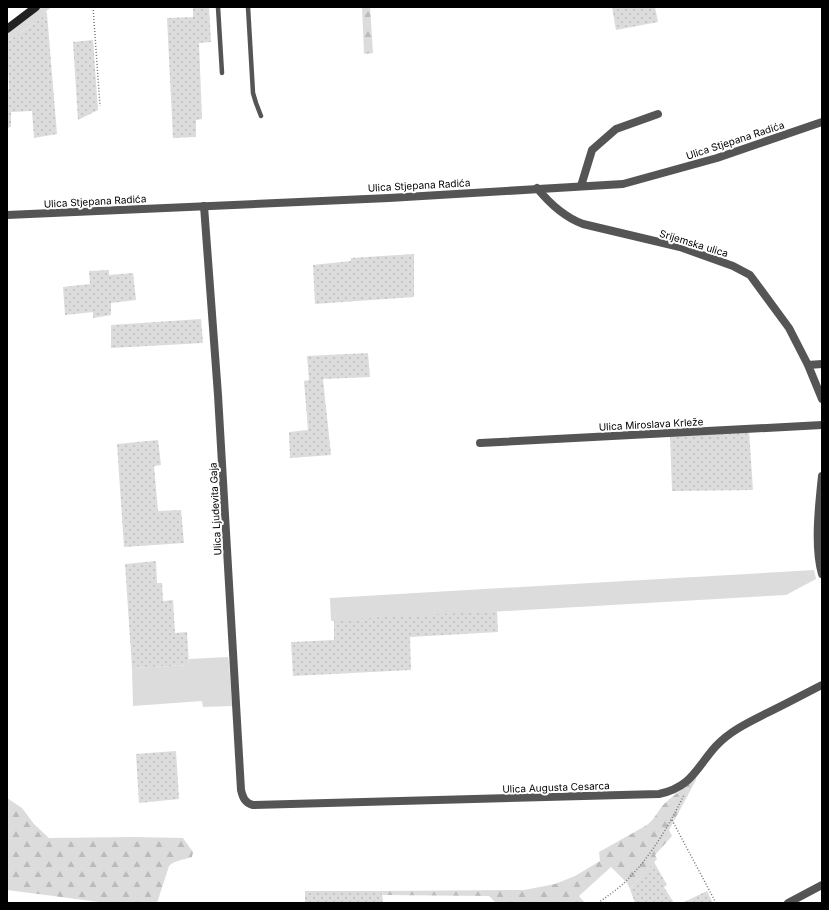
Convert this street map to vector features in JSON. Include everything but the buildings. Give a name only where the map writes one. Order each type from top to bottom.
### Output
[{"type":"main road","points":[[7,29],[36,7]]},
{"type":"street","points":[[581,186],[592,150],[616,129],[658,114]]},
{"type":"street","name":"Ulica Stjepana Radića","points":[[7,215],[390,198],[622,184],[717,158],[822,122]]},
{"type":"street","name":"Srijemska ulica","points":[[537,188],[553,206],[572,220],[583,224],[680,247],[746,272],[756,281],[789,328],[808,365],[822,399]]},
{"type":"street","name":"Ulica Ljudevita Gaja","points":[[204,206],[218,395],[242,790],[243,798],[247,803],[253,805]]},
{"type":"street","points":[[808,365],[822,364]]},
{"type":"street","name":"Ulica Miroslava Krleže","points":[[480,443],[822,425]]},
{"type":"street","points":[[822,476],[818,524],[819,556],[822,574]]},
{"type":"street","name":"Ulica Augusta Cesarca","points":[[253,805],[659,794],[672,791],[687,781],[716,746],[728,735],[748,723],[822,685]]},
{"type":"street","points":[[788,903],[822,885]]},
{"type":"lane","points":[[218,7],[222,73]]},
{"type":"lane","points":[[248,7],[253,93],[261,116]]},
{"type":"path","points":[[93,7],[100,106]]},
{"type":"path","points":[[598,903],[629,878],[656,844],[672,820],[685,793],[687,781]]},
{"type":"path","points":[[672,820],[716,903]]},
{"type":"green space","points":[[42,7],[52,7],[46,11],[47,14],[7,42],[7,33]]},
{"type":"green space","points":[[193,7],[209,7],[211,42],[199,43],[202,119],[196,120],[196,137],[173,138],[167,18],[193,17]]},
{"type":"green space","points":[[362,7],[370,7],[373,53],[364,54]]},
{"type":"green space","points":[[612,7],[655,7],[658,22],[616,30]]},
{"type":"green space","points":[[47,14],[57,134],[34,138],[32,111],[11,112],[11,127],[7,128],[7,88],[9,90],[7,42]]},
{"type":"green space","points":[[93,40],[98,110],[78,120],[73,42]]},
{"type":"green space","points":[[414,254],[414,297],[315,304],[313,265],[351,261],[351,258]]},
{"type":"green space","points":[[109,270],[109,275],[133,273],[136,300],[111,303],[111,315],[93,318],[93,312],[65,315],[63,287],[90,284],[89,271]]},
{"type":"green space","points":[[201,319],[203,343],[111,348],[111,325]]},
{"type":"green space","points":[[368,353],[370,377],[323,379],[331,455],[290,458],[289,432],[308,430],[304,381],[309,380],[307,356]]},
{"type":"green space","points":[[749,431],[753,490],[672,491],[670,435]]},
{"type":"green space","points":[[158,440],[161,465],[154,466],[158,511],[181,510],[184,543],[124,547],[117,444]]},
{"type":"green space","points":[[156,561],[157,583],[162,583],[163,601],[173,600],[175,633],[187,632],[189,665],[132,668],[125,564]]},
{"type":"green space","points":[[814,570],[816,579],[786,595],[331,621],[330,598]]},
{"type":"green space","points":[[497,611],[498,632],[410,637],[411,670],[293,676],[291,642],[334,640],[334,620]]},
{"type":"green space","points":[[228,657],[232,706],[203,707],[202,701],[133,706],[132,668],[189,665],[189,659]]},
{"type":"green space","points":[[176,751],[179,799],[139,803],[136,754]]},
{"type":"green space","points":[[696,776],[696,780],[669,830],[672,836],[655,855],[657,859],[630,889],[627,883],[611,867],[579,896],[585,903],[496,903],[489,896],[383,895],[382,891],[524,890],[555,884],[575,876],[600,861],[599,852],[647,825],[665,803]]},
{"type":"green space","points":[[7,798],[22,808],[34,824],[49,838],[183,838],[193,852],[192,857],[177,861],[169,866],[157,903],[107,903],[7,890]]},
{"type":"green space","points":[[654,862],[667,885],[664,887],[674,903],[635,903],[630,889]]},
{"type":"green space","points":[[305,891],[382,891],[383,903],[305,903]]},
{"type":"green space","points":[[707,891],[713,903],[682,903]]}]
